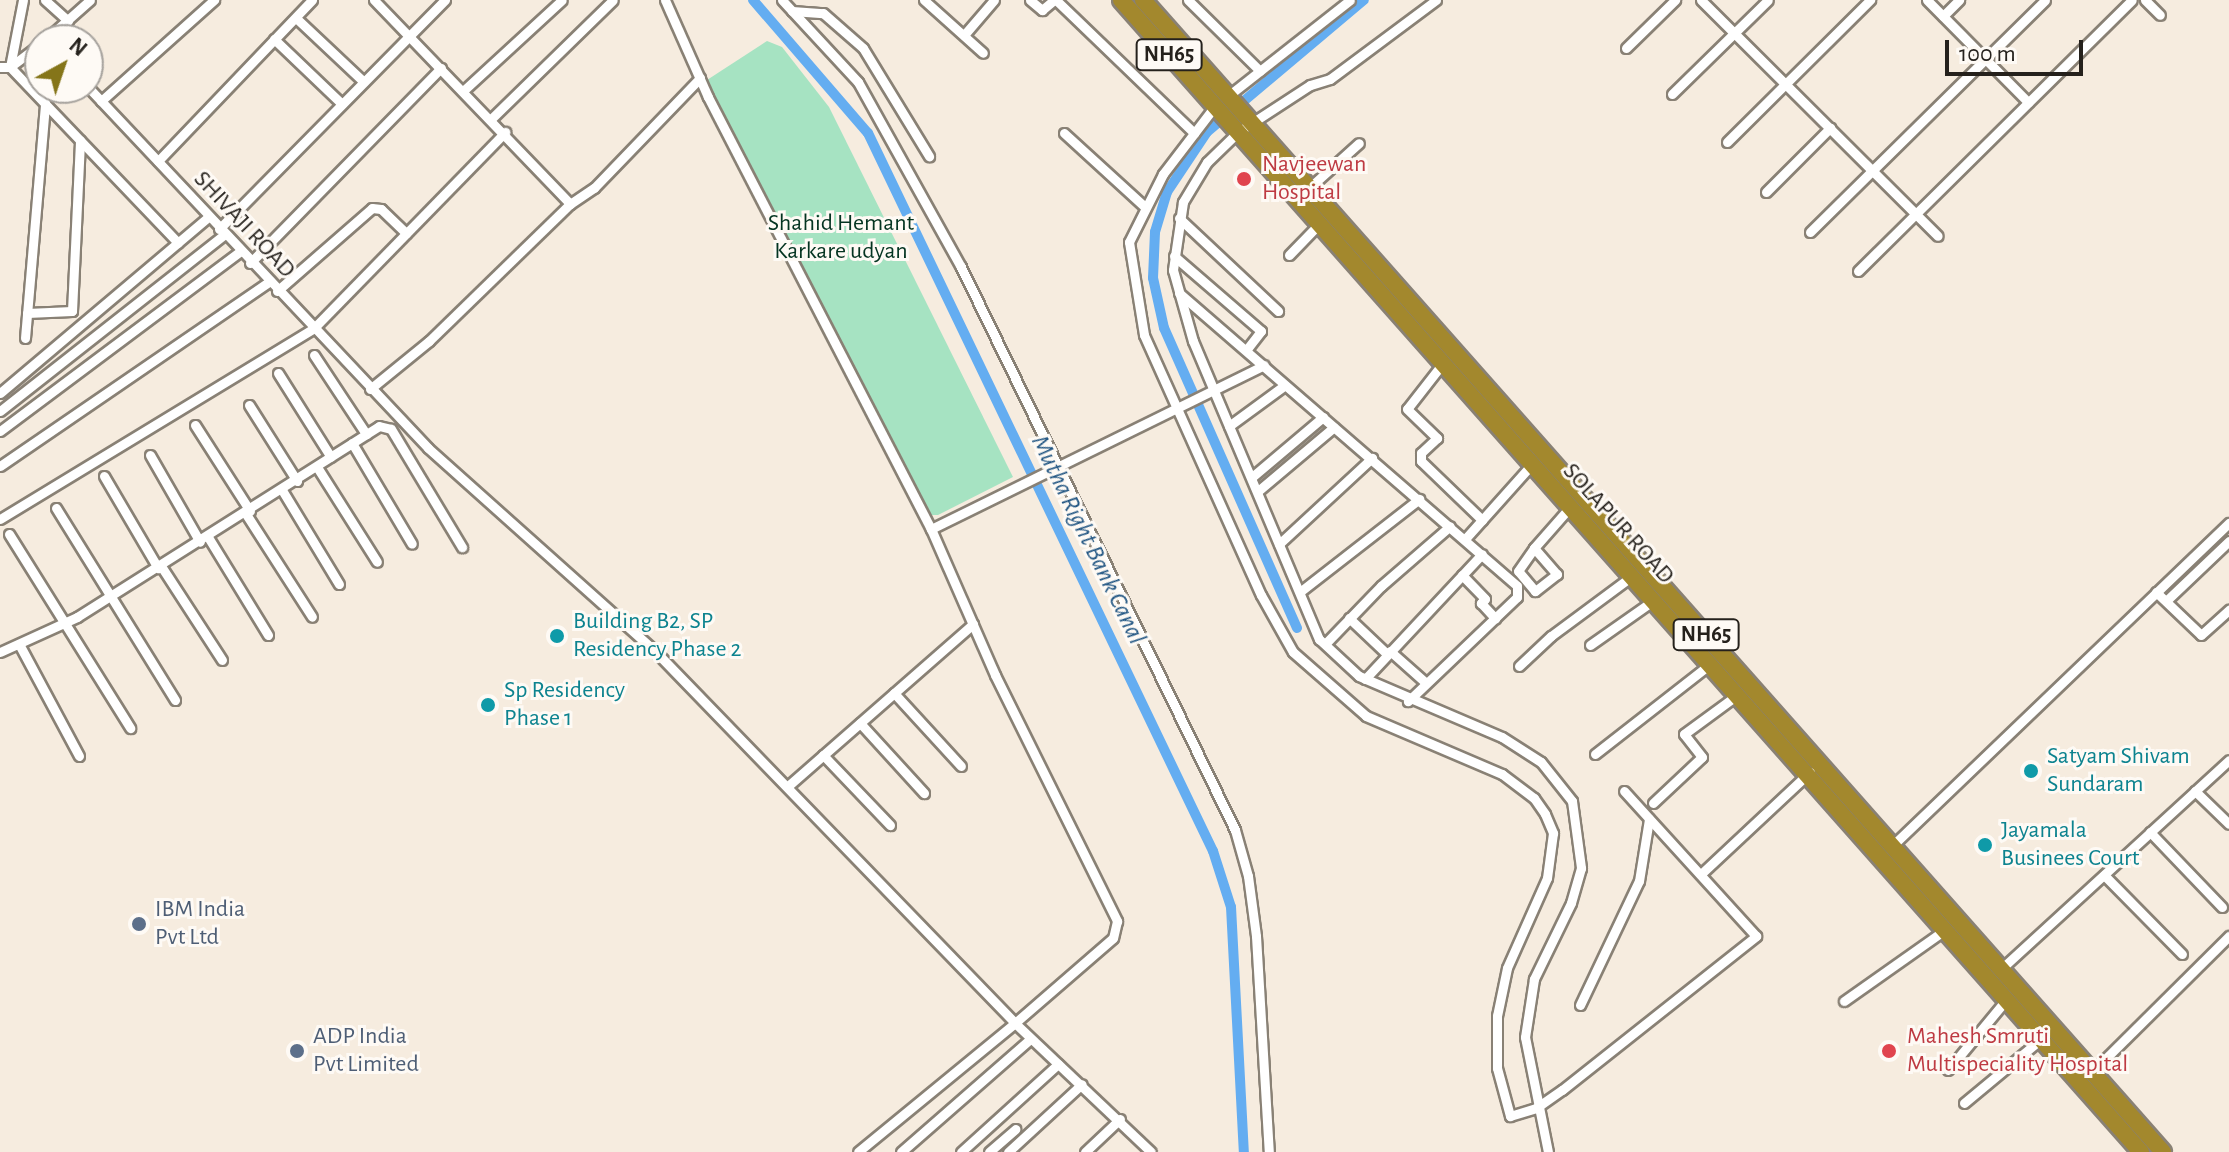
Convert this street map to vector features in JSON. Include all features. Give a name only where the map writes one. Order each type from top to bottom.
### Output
[{"type":"highway","name":"SOLAPUR ROAD","points":[[1121,0],[1223,102]]},
{"type":"highway","name":"SOLAPUR ROAD","points":[[1143,0],[1319,224],[1736,696],[1892,846],[2001,969],[2141,1152]]},
{"type":"highway","name":"SOLAPUR ROAD","points":[[1244,126],[1309,188],[1813,769],[2006,1000],[2041,1039],[2163,1152]]},
{"type":"street","points":[[5,67],[23,0]]},
{"type":"street","points":[[45,0],[68,21]]},
{"type":"street","points":[[65,24],[90,0]]},
{"type":"street","points":[[104,98],[214,0]]},
{"type":"street","points":[[158,161],[312,0]]},
{"type":"street","points":[[374,0],[505,132],[570,204]]},
{"type":"street","points":[[0,411],[222,232],[445,0]]},
{"type":"street","points":[[463,91],[562,0]]},
{"type":"street","points":[[491,119],[613,0]]},
{"type":"street","points":[[665,0],[700,78],[931,529],[973,624],[1117,921],[1113,938],[858,1152]]},
{"type":"street","points":[[782,0],[858,82],[961,267],[1237,839],[1256,936],[1269,1152]]},
{"type":"street","points":[[924,0],[983,53]]},
{"type":"street","points":[[964,35],[994,0]]},
{"type":"street","points":[[1030,0],[1042,10],[1055,0],[1194,133]]},
{"type":"street","points":[[1188,0],[1260,71]]},
{"type":"street","points":[[1350,0],[1223,102],[1194,133],[1144,206],[1129,253],[1144,335],[1179,403],[1278,629],[1312,674],[1366,716],[1502,774],[1534,798],[1545,814],[1553,833],[1547,878],[1507,968],[1497,1016],[1497,1068],[1510,1116],[1536,1108],[1756,936],[1702,873],[1624,791]]},
{"type":"street","points":[[1436,0],[1330,79],[1310,85],[1244,126],[1194,179],[1179,218],[1174,256],[1176,291],[1209,391],[1229,426],[1325,644],[1365,679],[1408,701],[1502,737],[1541,762],[1563,785],[1577,815],[1577,886],[1534,979],[1525,1037],[1536,1108],[1548,1152]]},
{"type":"street","points":[[1626,48],[1675,0]]},
{"type":"street","points":[[1701,0],[1938,236]]},
{"type":"street","points":[[1672,94],[1768,0]]},
{"type":"street","points":[[1727,142],[1870,0]]},
{"type":"street","points":[[1927,0],[2028,102]]},
{"type":"street","points":[[1943,16],[1959,0]]},
{"type":"street","points":[[1810,232],[2045,0]]},
{"type":"street","points":[[1858,271],[2132,0]]},
{"type":"street","points":[[2145,0],[2160,15]]},
{"type":"street","points":[[792,11],[823,13],[863,48],[929,156]]},
{"type":"street","points":[[296,18],[364,82]]},
{"type":"street","points":[[274,39],[342,104]]},
{"type":"street","points":[[5,67],[24,55]]},
{"type":"street","points":[[5,67],[24,84]]},
{"type":"street","points":[[250,263],[441,68]]},
{"type":"street","points":[[370,389],[429,341],[570,204],[594,188],[700,78]]},
{"type":"street","points":[[25,338],[45,104]]},
{"type":"street","points":[[46,104],[178,243]]},
{"type":"street","name":"SHIVAJI ROAD","points":[[104,104],[239,252],[428,448],[655,651],[1029,1040],[1082,1084],[1151,1152]]},
{"type":"street","points":[[1766,192],[1830,128]]},
{"type":"street","points":[[0,519],[314,328],[505,132]]},
{"type":"street","points":[[1064,133],[1144,206]]},
{"type":"street","points":[[27,313],[72,311],[80,140]]},
{"type":"street","points":[[1309,188],[1359,143]]},
{"type":"street","points":[[277,291],[372,208],[381,209],[406,233]]},
{"type":"street","points":[[0,393],[208,217]]},
{"type":"street","points":[[1179,218],[1278,311]]},
{"type":"street","points":[[1289,255],[1319,224]]},
{"type":"street","points":[[0,431],[239,252]]},
{"type":"street","points":[[1174,256],[1261,331],[1246,350]]},
{"type":"street","points":[[0,466],[269,282]]},
{"type":"street","points":[[1176,291],[1465,539],[1518,592],[1408,701]]},
{"type":"street","points":[[314,355],[366,434]]},
{"type":"street","points":[[1443,363],[1407,409],[1437,438],[1421,453],[1421,461],[1482,520]]},
{"type":"street","points":[[931,529],[1058,470],[1179,403],[1264,365]]},
{"type":"street","points":[[278,373],[331,457]]},
{"type":"street","points":[[1229,426],[1285,385]]},
{"type":"street","points":[[249,405],[297,481]]},
{"type":"street","points":[[1252,477],[1323,417]]},
{"type":"street","points":[[0,652],[65,623],[109,598],[386,424],[462,547]]},
{"type":"street","points":[[195,425],[312,617]]},
{"type":"street","points":[[1258,491],[1334,427]]},
{"type":"street","points":[[352,443],[412,544]]},
{"type":"street","points":[[150,455],[268,635]]},
{"type":"street","points":[[1279,544],[1372,458]]},
{"type":"street","points":[[1465,539],[1532,464]]},
{"type":"street","points":[[317,467],[377,562]]},
{"type":"street","points":[[104,476],[222,660]]},
{"type":"street","points":[[282,490],[339,584]]},
{"type":"street","points":[[1301,591],[1419,499]]},
{"type":"street","points":[[1534,548],[1557,574],[1535,591],[1517,574],[1534,548],[1570,507]]},
{"type":"street","points":[[56,508],[175,700]]},
{"type":"street","points":[[1892,846],[2229,523]]},
{"type":"street","points":[[1325,644],[1349,618],[1450,526]]},
{"type":"street","points":[[9,534],[130,728]]},
{"type":"street","points":[[2166,601],[2229,541]]},
{"type":"street","points":[[1365,679],[1482,554]]},
{"type":"street","points":[[1462,575],[1485,599],[1481,603],[1495,618]]},
{"type":"street","points":[[1519,666],[1551,636],[1632,576]]},
{"type":"street","points":[[2156,592],[2198,634],[2210,629],[2229,610]]},
{"type":"street","points":[[1590,645],[1654,600]]},
{"type":"street","points":[[1349,618],[1426,683]]},
{"type":"street","points":[[788,786],[973,624]]},
{"type":"street","points":[[19,644],[79,756]]},
{"type":"street","points":[[1595,754],[1709,665]]},
{"type":"street","points":[[894,693],[961,766]]},
{"type":"street","points":[[1653,803],[1702,757],[1684,734],[1736,696]]},
{"type":"street","points":[[860,723],[924,793]]},
{"type":"street","points":[[823,755],[890,825]]},
{"type":"street","points":[[2001,969],[2229,760]]},
{"type":"street","points":[[1702,873],[1813,769]]},
{"type":"street","points":[[2195,791],[2229,824]]},
{"type":"street","points":[[1580,1005],[1639,881],[1649,819]]},
{"type":"street","points":[[2150,832],[2222,907]]},
{"type":"street","points":[[2104,875],[2182,954]]},
{"type":"street","points":[[1844,1001],[1946,929]]},
{"type":"street","points":[[2086,1078],[2229,936]]},
{"type":"street","points":[[1948,1070],[2006,1000]]},
{"type":"street","points":[[1964,1103],[2041,1039]]},
{"type":"street","points":[[901,1152],[1029,1040]]},
{"type":"street","points":[[961,1152],[1058,1064]]},
{"type":"street","points":[[1008,1152],[1082,1084]]},
{"type":"street","points":[[1085,1152],[1120,1119]]},
{"type":"street","points":[[989,1152],[1015,1129]]},
{"type":"green space","name":"Shahid Hemant Karkare udyan","points":[[767,41],[782,47],[829,107],[1013,477],[938,515],[929,515],[707,80]]},
{"type":"waterway","name":"Mutha Right Bank Canal","points":[[753,0],[868,133],[1213,851],[1231,907],[1244,1152]]},
{"type":"waterway","points":[[1297,628],[1164,328],[1153,278],[1155,232],[1167,192],[1207,132],[1364,0]]},
{"type":"place","name":"Navjeewan Hospital","points":[[1244,179]]},
{"type":"place","name":"Building B2, SP Residency Phase 2","points":[[557,636]]},
{"type":"place","name":"Sp Residency Phase 1","points":[[488,705]]},
{"type":"place","name":"Satyam Shivam Sundaram","points":[[2031,771]]},
{"type":"place","name":"Jayamala Businees Court","points":[[1985,845]]},
{"type":"place","name":"IBM India Pvt Ltd","points":[[139,924]]},
{"type":"place","name":"ADP India Pvt Limited","points":[[297,1051]]},
{"type":"place","name":"Mahesh Smruti Multispeciality Hospital","points":[[1889,1051]]}]
